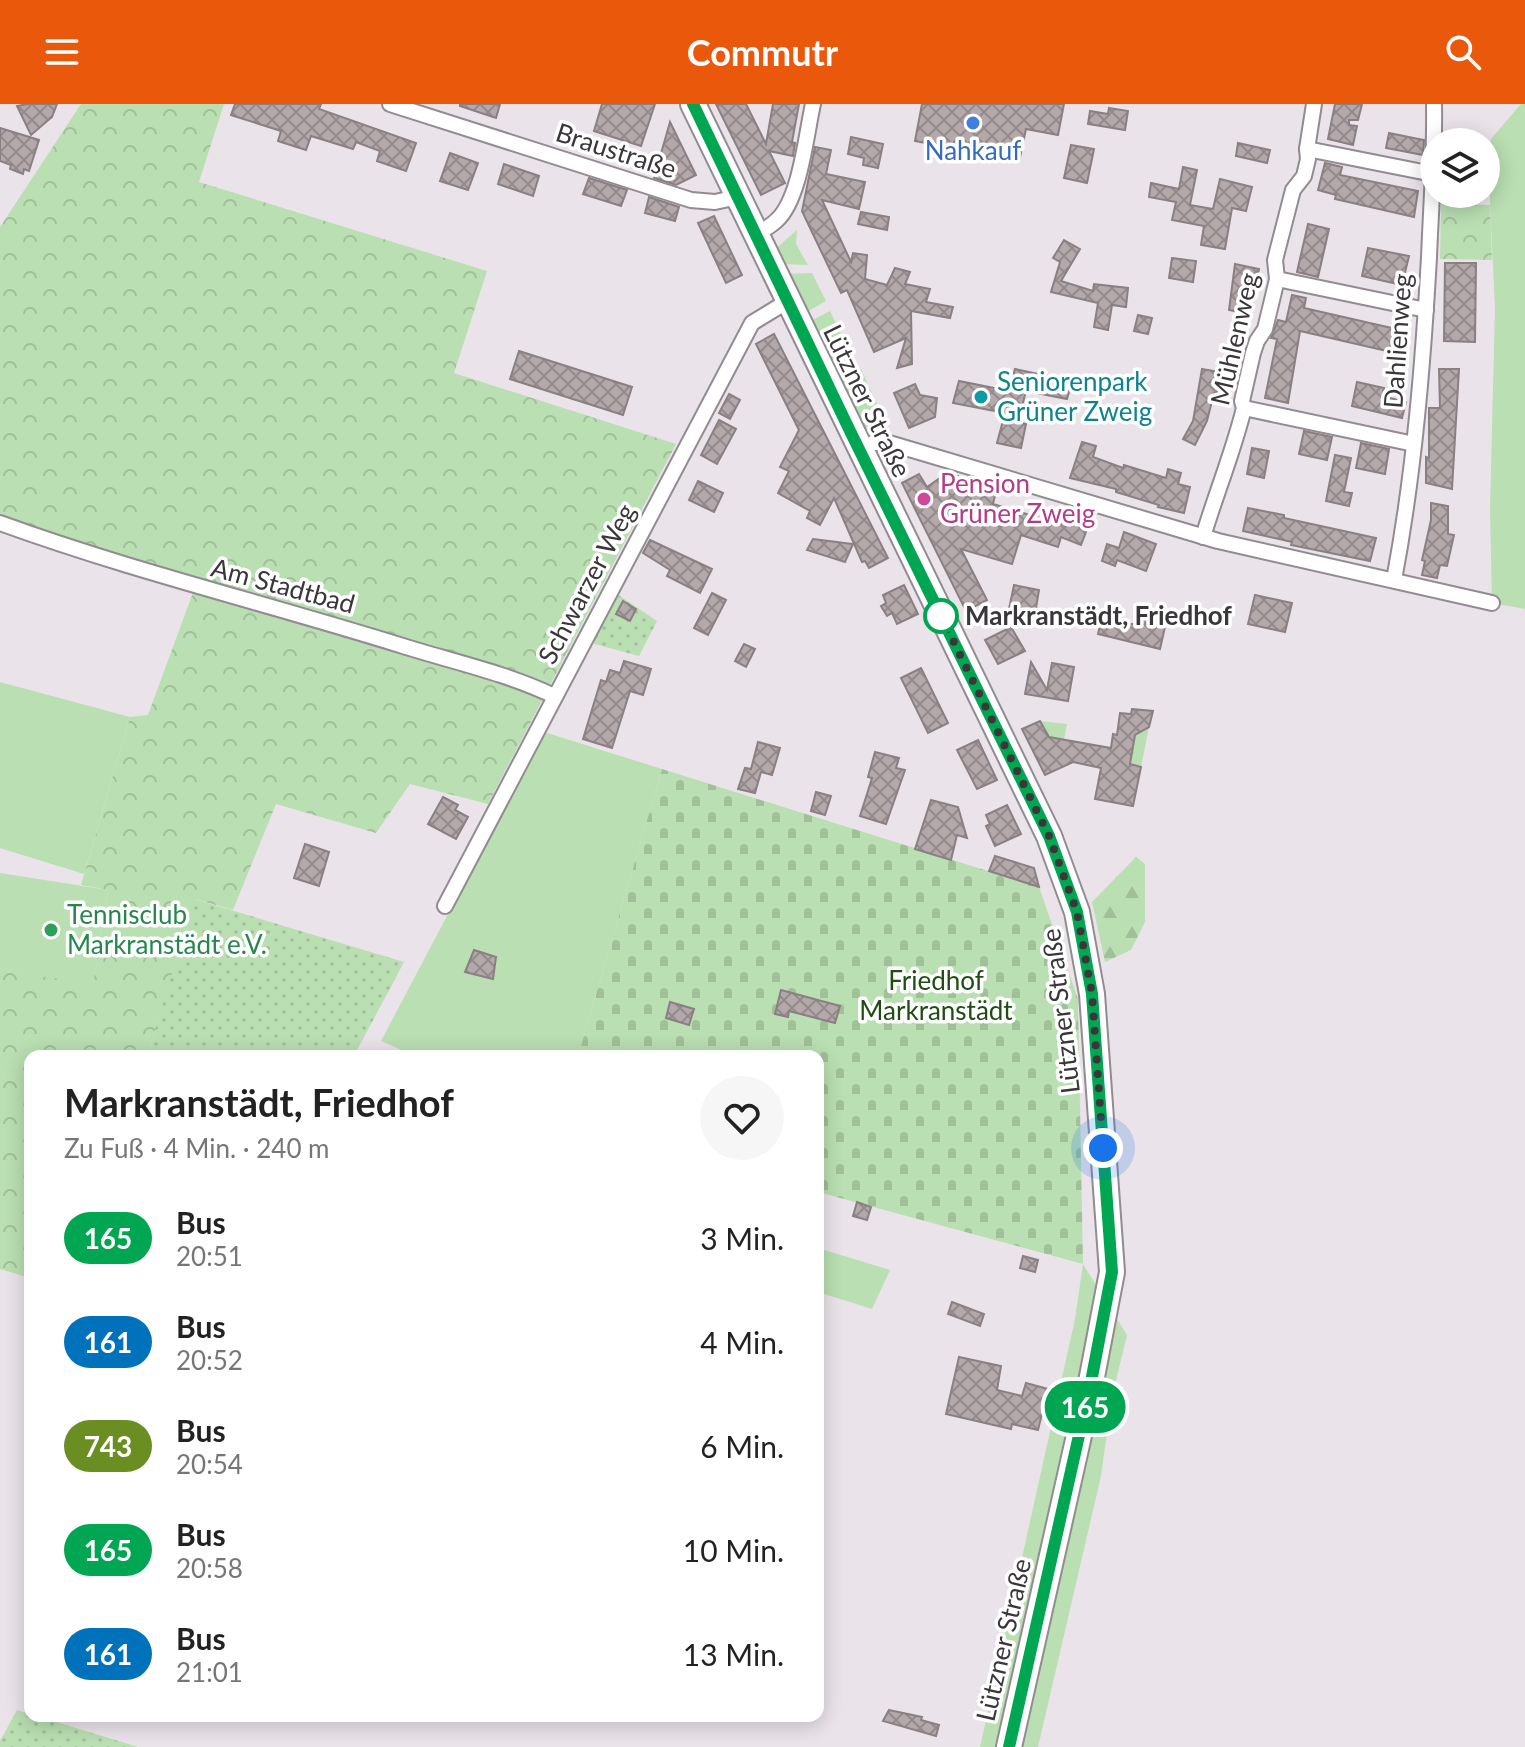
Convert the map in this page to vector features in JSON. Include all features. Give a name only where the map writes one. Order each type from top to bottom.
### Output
[{"type":"main road","name":"Lützner Straße","points":[[693,104],[1049,836],[1077,912],[1092,994],[1112,1272],[1091,1382],[1009,1747]]},
{"type":"street","name":"Braustraße","points":[[390,104],[691,200],[715,202],[738,197]]},
{"type":"street","points":[[756,235],[778,220],[787,208],[813,104]]},
{"type":"street","name":"Mühlenweg","points":[[1197,534],[1228,470],[1244,408],[1242,401],[1253,353],[1265,329],[1277,279],[1275,260],[1293,190],[1304,176],[1308,159],[1314,104]]},
{"type":"street","name":"Dahlienweg","points":[[1434,104],[1434,128]]},
{"type":"street","points":[[1307,149],[1420,171]]},
{"type":"street","name":"Dahlienweg","points":[[1394,580],[1405,523],[1414,444],[1431,208]]},
{"type":"street","points":[[1277,279],[1426,310]]},
{"type":"street","name":"Schwarzer Weg","points":[[445,906],[752,323],[788,301]]},
{"type":"street","points":[[1244,408],[1414,444]]},
{"type":"street","points":[[859,450],[873,443],[889,443],[1197,534],[1492,603]]},
{"type":"street","name":"Am Stadtbad","points":[[0,523],[195,587],[305,615],[486,671],[554,696]]},
{"type":"green space","points":[[81,104],[224,104],[199,182],[487,271],[454,373],[676,444],[488,804],[410,784],[376,833],[276,804],[233,910],[195,899],[149,1050],[24,1050],[24,1276],[0,1269],[0,970],[93,984],[108,890],[81,885],[130,717],[148,715],[195,587],[0,523],[0,227]]},
{"type":"green space","points":[[1521,104],[1525,104],[1525,609],[1492,603],[1490,509],[1495,308],[1490,208],[1500,208],[1500,128]]},
{"type":"green space","points":[[1441,208],[1490,208],[1492,260],[1440,259]]},
{"type":"green space","points":[[797,230],[796,244],[808,265],[782,264],[774,250]]},
{"type":"green space","points":[[812,273],[826,301],[805,313],[785,274]]},
{"type":"green space","points":[[830,311],[852,357],[831,363],[809,322]]},
{"type":"green space","points":[[861,369],[891,435],[865,428],[839,375]]},
{"type":"green space","points":[[617,594],[657,621],[639,656],[591,643]]},
{"type":"green space","points":[[0,682],[130,717],[84,874],[0,848]]},
{"type":"green space","points":[[1040,721],[1067,724],[1064,740],[1049,737]]},
{"type":"green space","points":[[1149,727],[1141,767],[1130,765],[1136,732]]},
{"type":"green space","points":[[544,732],[662,769],[580,1050],[401,1050],[381,1041]]},
{"type":"green space","name":"Friedhof Markranstädt","points":[[662,769],[1039,887],[1078,999],[1083,1264],[824,1194],[824,1050],[580,1050]]},
{"type":"green space","points":[[1136,857],[1145,864],[1145,922],[1131,950],[1105,962],[1092,902]]},
{"type":"green space","name":"Tennisclub Markranstädt e.V.","points":[[0,873],[108,890],[93,985],[0,970]]},
{"type":"green space","points":[[194,899],[404,962],[357,1050],[149,1050]]},
{"type":"green space","points":[[824,1250],[890,1270],[872,1309],[824,1294]]},
{"type":"green space","points":[[1083,1264],[1127,1335],[1112,1397],[1101,1476],[1038,1747],[980,1747],[1075,1319]]},
{"type":"green space","points":[[17,1710],[24,1712],[24,1722],[57,1722],[138,1747],[0,1747],[0,1741]]},
{"type":"building","points":[[57,104],[52,117],[31,135],[17,106]]},
{"type":"building","points":[[235,104],[321,104],[319,109],[416,143],[406,171],[377,161],[380,151],[356,142],[353,149],[311,136],[306,150],[278,141],[281,131],[231,115]]},
{"type":"building","points":[[460,104],[500,104],[496,118]]},
{"type":"building","points":[[602,104],[655,104],[641,146],[594,131]]},
{"type":"building","points":[[716,104],[746,104],[766,144],[773,104],[799,104],[792,142],[795,143],[793,156],[769,151],[785,183],[761,195]]},
{"type":"building","name":"Nahkauf","points":[[922,104],[1064,104],[1058,135],[1026,129],[1019,162],[915,141]]},
{"type":"building","points":[[1335,104],[1362,104],[1358,120],[1349,120],[1349,125],[1357,126],[1353,145],[1328,139]]},
{"type":"building","points":[[1109,108],[1128,111],[1125,130],[1088,124],[1090,111],[1108,114]]},
{"type":"building","points":[[670,122],[696,175],[676,185],[654,178]]},
{"type":"building","points":[[0,128],[39,140],[29,171],[24,169],[23,174],[0,161]]},
{"type":"building","points":[[1389,133],[1420,139],[1420,154],[1386,148]]},
{"type":"building","points":[[851,137],[883,144],[878,168],[863,165],[864,158],[848,154]]},
{"type":"building","points":[[1238,143],[1270,150],[1267,163],[1236,156]]},
{"type":"building","points":[[1071,145],[1094,149],[1087,183],[1064,178]]},
{"type":"building","points":[[815,147],[831,150],[826,174],[865,182],[859,209],[822,200],[851,262],[853,253],[867,255],[865,279],[887,285],[895,268],[910,272],[905,284],[930,289],[926,302],[953,307],[950,318],[911,311],[912,364],[897,368],[906,338],[874,352],[847,290],[841,293],[802,211]]},
{"type":"building","points":[[450,153],[478,163],[468,190],[440,181]]},
{"type":"building","points":[[1325,163],[1342,167],[1340,175],[1418,191],[1414,217],[1335,199],[1336,195],[1318,190]]},
{"type":"building","points":[[504,164],[539,176],[533,196],[498,184]]},
{"type":"building","points":[[1183,167],[1197,170],[1190,205],[1213,209],[1220,179],[1252,187],[1246,211],[1232,208],[1225,249],[1201,245],[1204,226],[1172,220],[1176,202],[1149,197],[1151,183],[1179,189]]},
{"type":"building","points":[[589,178],[627,190],[621,206],[583,194]]},
{"type":"building","points":[[649,197],[679,207],[675,221],[645,213]]},
{"type":"building","points":[[861,212],[889,217],[887,230],[858,224]]},
{"type":"building","points":[[714,216],[742,275],[726,283],[698,223]]},
{"type":"building","points":[[1308,224],[1329,229],[1318,277],[1297,272]]},
{"type":"building","points":[[1064,240],[1080,249],[1061,281],[1093,291],[1094,284],[1128,288],[1126,307],[1112,305],[1108,330],[1094,327],[1098,303],[1051,292],[1060,262],[1053,258]]},
{"type":"building","points":[[1368,248],[1409,256],[1402,285],[1362,276]]},
{"type":"building","points":[[1172,258],[1196,261],[1193,282],[1169,278]]},
{"type":"building","points":[[1445,263],[1476,263],[1475,342],[1444,341]]},
{"type":"building","points":[[1235,264],[1259,269],[1255,288],[1250,287],[1244,313],[1229,310]]},
{"type":"building","points":[[1292,295],[1306,298],[1304,308],[1405,331],[1400,354],[1300,331],[1288,403],[1265,398],[1277,339],[1271,338],[1278,320],[1286,322]]},
{"type":"building","points":[[1138,315],[1152,318],[1148,334],[1134,331]]},
{"type":"building","points":[[774,334],[888,558],[869,568],[865,561],[862,562],[834,498],[820,525],[807,518],[810,511],[778,493],[789,471],[780,467],[799,430],[756,344]]},
{"type":"building","points":[[519,351],[632,387],[623,415],[510,379]]},
{"type":"building","points":[[1015,369],[1072,381],[1067,399],[1026,391],[1018,422],[1026,424],[1021,448],[997,443],[1005,413],[953,403],[959,381],[1009,391]]},
{"type":"building","points":[[1202,369],[1220,372],[1217,394],[1214,393],[1207,421],[1195,445],[1183,439],[1193,421]]},
{"type":"building","points":[[1439,369],[1459,369],[1452,489],[1426,483],[1429,408],[1440,408]]},
{"type":"building","points":[[1357,382],[1384,388],[1382,396],[1406,402],[1402,418],[1352,406]]},
{"type":"building","points":[[915,384],[920,395],[937,398],[935,417],[909,428],[894,393]]},
{"type":"building","points":[[729,394],[740,400],[730,419],[719,413]]},
{"type":"building","points":[[719,420],[736,429],[717,464],[701,455]]},
{"type":"building","points":[[1304,431],[1332,437],[1327,460],[1299,454]]},
{"type":"building","points":[[1082,442],[1096,446],[1093,457],[1123,468],[1124,465],[1166,478],[1168,469],[1181,473],[1178,484],[1190,487],[1184,513],[1158,507],[1116,492],[1116,489],[1070,478]]},
{"type":"building","points":[[1361,443],[1389,449],[1385,474],[1356,468]]},
{"type":"building","points":[[1252,448],[1269,451],[1264,478],[1247,474]]},
{"type":"building","points":[[1335,455],[1351,458],[1344,492],[1352,493],[1349,506],[1326,501]]},
{"type":"building","points":[[947,473],[958,476],[957,482],[996,491],[993,504],[1053,522],[1056,512],[1089,524],[1081,545],[1061,537],[1058,547],[1021,535],[1012,564],[961,549],[987,600],[966,611],[902,483],[919,474],[927,487]]},
{"type":"building","points":[[698,481],[723,493],[714,512],[689,500]]},
{"type":"building","points":[[1431,503],[1448,506],[1448,534],[1454,535],[1447,566],[1440,565],[1437,578],[1422,575]]},
{"type":"building","points":[[1248,508],[1376,538],[1370,561],[1291,545],[1292,542],[1243,531]]},
{"type":"building","points":[[1124,532],[1156,544],[1146,571],[1117,560],[1115,566],[1102,561],[1107,544],[1119,548]]},
{"type":"building","points":[[813,539],[853,544],[845,562],[807,550]]},
{"type":"building","points":[[650,540],[712,569],[700,593],[667,576],[670,570],[643,553]]},
{"type":"building","points":[[904,585],[918,614],[897,624],[892,613],[887,616],[881,606],[886,603],[883,595]]},
{"type":"building","points":[[1014,585],[1039,590],[1035,614],[1009,609]]},
{"type":"building","points":[[712,593],[726,600],[708,635],[694,628]]},
{"type":"building","points":[[1255,595],[1292,603],[1285,632],[1248,624]]},
{"type":"building","points":[[623,601],[636,609],[630,621],[616,614]]},
{"type":"building","points":[[1145,613],[1167,618],[1160,649],[1098,634],[1102,618],[1142,626]]},
{"type":"building","points":[[1011,627],[1025,651],[998,664],[985,640]]},
{"type":"building","points":[[744,644],[755,649],[746,667],[735,661]]},
{"type":"building","points":[[624,661],[651,669],[643,695],[630,691],[612,748],[583,739],[601,680],[606,682],[610,670],[620,673]]},
{"type":"building","points":[[1031,662],[1047,690],[1052,663],[1074,667],[1068,701],[1025,694]]},
{"type":"building","points":[[921,668],[948,723],[928,733],[901,678]]},
{"type":"building","points":[[1132,709],[1153,711],[1149,727],[1135,735],[1130,764],[1141,767],[1133,806],[1095,799],[1101,768],[1073,762],[1045,775],[1022,729],[1040,721],[1049,737],[1111,748],[1113,734],[1117,735],[1120,713],[1131,714]]},
{"type":"building","points":[[978,740],[997,780],[977,789],[957,750]]},
{"type":"building","points":[[758,742],[780,748],[772,775],[761,772],[755,793],[738,789],[745,768],[751,769]]},
{"type":"building","points":[[875,752],[899,758],[896,768],[905,770],[886,824],[860,816],[872,778],[868,777]]},
{"type":"building","points":[[816,792],[831,796],[825,815],[811,811]]},
{"type":"building","points":[[443,797],[458,805],[455,810],[468,817],[456,839],[428,824]]},
{"type":"building","points":[[931,800],[958,807],[967,838],[957,835],[951,860],[915,849]]},
{"type":"building","points":[[1007,805],[1021,834],[995,846],[986,826],[990,824],[986,815]]},
{"type":"building","points":[[305,844],[329,852],[319,886],[294,878]]},
{"type":"building","points":[[995,856],[1034,868],[1039,887],[989,871]]},
{"type":"building","points":[[474,950],[496,957],[493,979],[465,972]]},
{"type":"building","points":[[781,990],[840,1006],[835,1023],[789,1011],[788,1017],[775,1014]]},
{"type":"building","points":[[670,1002],[694,1009],[689,1025],[666,1018]]},
{"type":"building","points":[[857,1202],[871,1207],[867,1220],[853,1216]]},
{"type":"building","points":[[1023,1256],[1038,1260],[1035,1272],[1020,1268]]},
{"type":"building","points":[[952,1302],[984,1314],[980,1326],[948,1314]]},
{"type":"building","points":[[959,1357],[1001,1366],[997,1390],[1022,1396],[1026,1383],[1048,1389],[1038,1430],[1012,1424],[1011,1429],[946,1414]]},
{"type":"building","points":[[889,1710],[922,1717],[921,1720],[939,1725],[936,1736],[883,1721]]},
{"type":"bus line","name":"165","points":[[693,104],[1049,836],[1077,912],[1092,994],[1112,1272],[1091,1382],[1009,1747]]},
{"type":"place","name":"Nahkauf","points":[[973,123]]},
{"type":"place","name":"Seniorenpark Grüner Zweig","points":[[981,397]]},
{"type":"place","name":"Pension Grüner Zweig","points":[[924,499]]},
{"type":"place","name":"Markranstädt, Friedhof","points":[[941,616]]},
{"type":"place","name":"Tennisclub Markranstädt e.V.","points":[[51,930]]},
{"type":"route","points":[[941,616],[1049,836],[1077,912],[1092,994],[1103,1148]]}]
